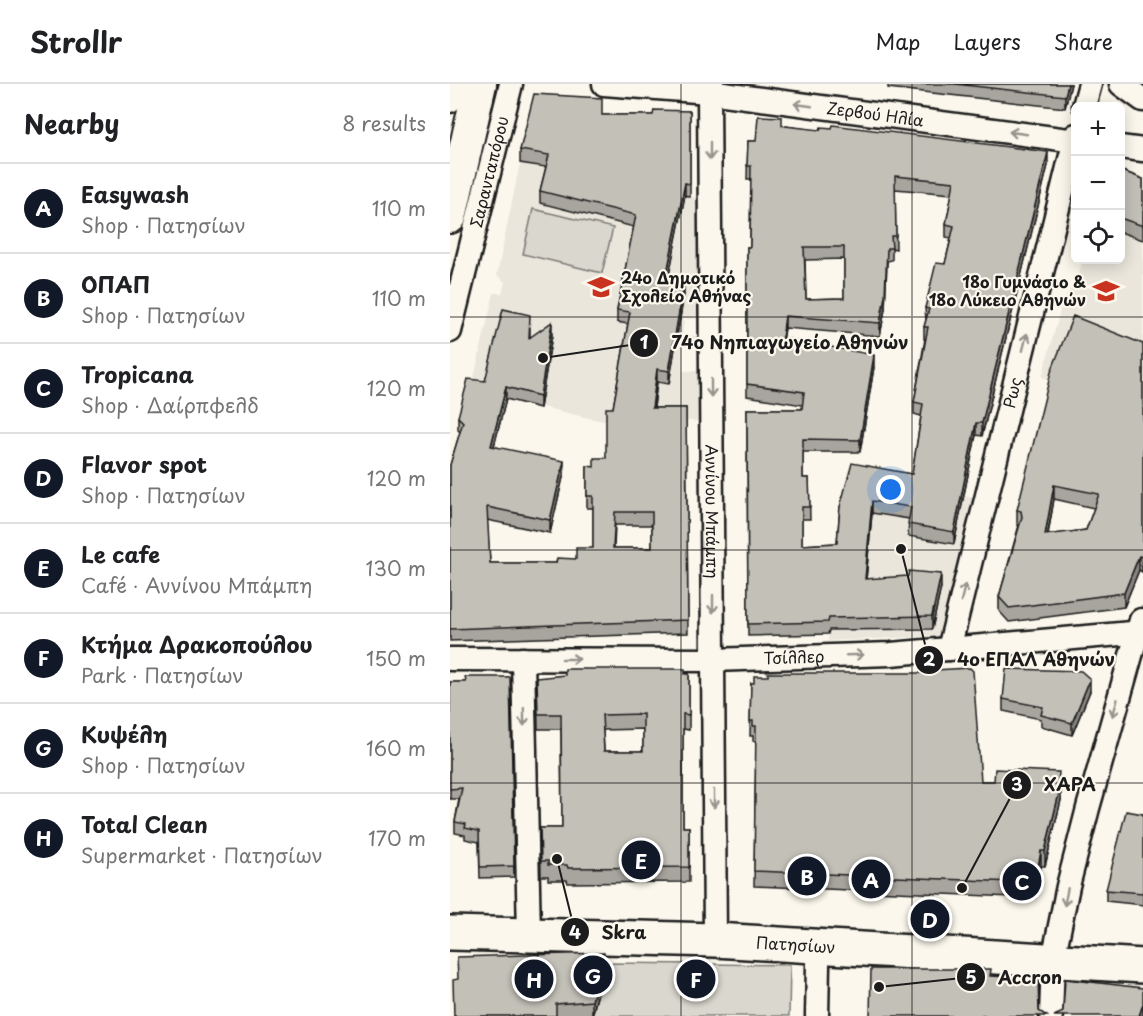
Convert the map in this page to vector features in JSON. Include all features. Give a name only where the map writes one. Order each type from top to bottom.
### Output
[{"type":"main road","name":"Πατησίων","points":[[450,933],[715,940],[1143,966]]},
{"type":"street","points":[[450,101],[454,84]]},
{"type":"street","name":"Σαρανταπόρου","points":[[450,217],[480,84]]},
{"type":"street","name":"Σαρανταπόρου","points":[[450,330],[511,84]]},
{"type":"street","name":"Ζερβού Ηλία","points":[[604,84],[710,88],[1071,138]]},
{"type":"street","points":[[1085,102],[1090,84]]},
{"type":"street","points":[[1121,84],[1143,100]]},
{"type":"street","name":"Αννίνου Μπάμπη","points":[[710,88],[715,940]]},
{"type":"street","points":[[1125,148],[1143,150]]},
{"type":"street","name":"Ρως","points":[[949,650],[1071,155]]},
{"type":"street","points":[[1051,1016],[1053,960],[1088,807],[1141,626]]},
{"type":"street","name":"Τσίλλερ","points":[[450,659],[713,660],[949,650],[1141,626]]},
{"type":"street","points":[[523,659],[528,935]]},
{"type":"street","points":[[817,1016],[818,964]]},
{"type":"shaded area","name":"24ο Δημοτικό Σχολείο Αθήνας","points":[[520,163],[698,198],[699,319],[684,319],[682,335],[699,336],[699,344],[683,345],[683,371],[698,371],[698,421],[597,420],[471,390],[494,293],[502,293],[505,282],[497,275]]},
{"type":"shaded area","name":"18ο Γυμνάσιο & 18ο Λύκειο Αθηνών","points":[[1125,186],[1143,193],[1143,409],[1042,377],[1063,300],[1076,283],[1082,264],[1125,264]]},
{"type":"shaded area","points":[[533,209],[613,228],[602,273],[523,254]]},
{"type":"shaded area","points":[[912,487],[976,498],[944,636],[828,641],[840,520]]},
{"type":"shaded area","points":[[606,963],[790,965],[789,1016],[592,1016]]},
{"type":"building","points":[[955,84],[1068,84],[1065,96]]},
{"type":"building","points":[[534,94],[602,98],[602,115],[653,115],[654,110],[690,111],[690,184],[685,183],[666,278],[684,282],[669,371],[657,369],[652,408],[686,408],[688,620],[450,629],[450,465],[463,422],[458,417],[468,379],[485,381],[503,309],[530,315],[529,338],[552,322],[540,396],[506,387],[491,446],[564,461],[550,520],[487,507],[490,563],[556,563],[557,558],[576,559],[576,548],[593,548],[593,496],[587,496],[587,466],[594,467],[594,458],[606,458],[606,408],[613,408],[630,312],[617,310],[636,215],[540,191],[549,155],[520,150]],"holes":[[[615,512],[652,512],[652,548],[613,548]]]},
{"type":"building","points":[[758,116],[782,117],[782,125],[785,126],[820,130],[821,127],[832,128],[833,125],[1048,152],[982,423],[976,423],[954,532],[908,524],[911,507],[872,501],[865,579],[908,576],[909,571],[941,574],[932,616],[829,618],[828,622],[748,624],[747,409],[802,409],[804,392],[747,384],[747,247],[750,247],[751,166],[747,166],[748,141],[756,141]],"holes":[[[895,176],[954,182],[946,224],[954,226],[945,264],[936,263],[925,308],[929,309],[924,327],[928,327],[914,402],[923,404],[912,474],[852,463],[840,507],[837,543],[802,545],[802,507],[810,507],[809,478],[803,478],[803,439],[860,440],[874,355],[782,338],[785,316],[880,323],[885,296],[887,248],[892,248],[891,236],[896,236]],[[804,247],[844,247],[844,298],[806,299]]]},
{"type":"building","points":[[1125,172],[1143,179],[1143,226],[1125,220]]},
{"type":"building","points":[[1073,316],[1143,344],[1143,555],[1139,556],[1124,593],[1009,608],[999,597],[1022,517],[1021,511],[1017,510],[1051,372]],"holes":[[[1054,485],[1099,494],[1086,530],[1045,535]]]},
{"type":"building","points":[[970,668],[973,671],[981,781],[994,781],[995,769],[1059,772],[1058,783],[1061,785],[1045,851],[1041,851],[1035,883],[754,871],[756,726],[753,726],[753,721],[750,721],[751,683],[754,683],[754,676],[768,676],[768,673],[934,673],[934,670]]},
{"type":"building","points":[[565,669],[685,669],[685,674],[689,674],[689,715],[683,714],[683,827],[689,827],[689,867],[568,868],[567,865],[548,865],[548,861],[541,861],[540,828],[562,828],[561,714],[538,714],[537,678],[565,675]],"holes":[[[643,714],[643,751],[604,751],[602,715]]]},
{"type":"building","points":[[1006,669],[1081,671],[1090,679],[1072,723],[1041,715],[1043,707],[1003,699]]},
{"type":"building","points":[[465,677],[510,677],[514,866],[480,867],[479,831],[465,828],[466,824],[455,822],[462,788],[450,789],[450,682],[466,682]]},
{"type":"building","points":[[1126,811],[1143,814],[1143,893],[1106,890]]},
{"type":"building","points":[[604,953],[592,1001],[556,1004],[556,1016],[454,1016],[453,980],[458,979],[457,957]]},
{"type":"building","points":[[871,969],[991,969],[990,976],[1038,978],[1039,1011],[1047,1016],[870,1016]]},
{"type":"building","points":[[1065,979],[1143,988],[1143,1004],[1139,1016],[1054,1016],[1063,1012]]},
{"type":"place","name":"24ο Δημοτικό Σχολείο Αθήνας","points":[[601,287]]},
{"type":"place","name":"18ο Γυμνάσιο & 18ο Λύκειο Αθηνών","points":[[1106,291]]},
{"type":"place","name":"74ο Νηπιαγωγείο Αθηνών","points":[[543,358]]},
{"type":"place","name":"4ο ΕΠΑΛ Αθηνών","points":[[901,549]]},
{"type":"place","name":"Skra","points":[[557,859]]},
{"type":"place","name":"Le cafe","points":[[641,860]]},
{"type":"place","name":"ΟΠΑΠ","points":[[807,876]]},
{"type":"place","name":"Easywash","points":[[871,879]]},
{"type":"place","name":"Tropicana","points":[[1022,881]]},
{"type":"place","name":"ΧΑΡΑ","points":[[962,888]]},
{"type":"place","name":"Flavor spot","points":[[930,919]]},
{"type":"place","name":"Κυψέλη","points":[[593,975]]},
{"type":"place","name":"Total Clean","points":[[534,979]]},
{"type":"place","name":"Κτήμα Δρακοπούλου","points":[[696,979]]},
{"type":"place","name":"Accron","points":[[879,987]]}]
